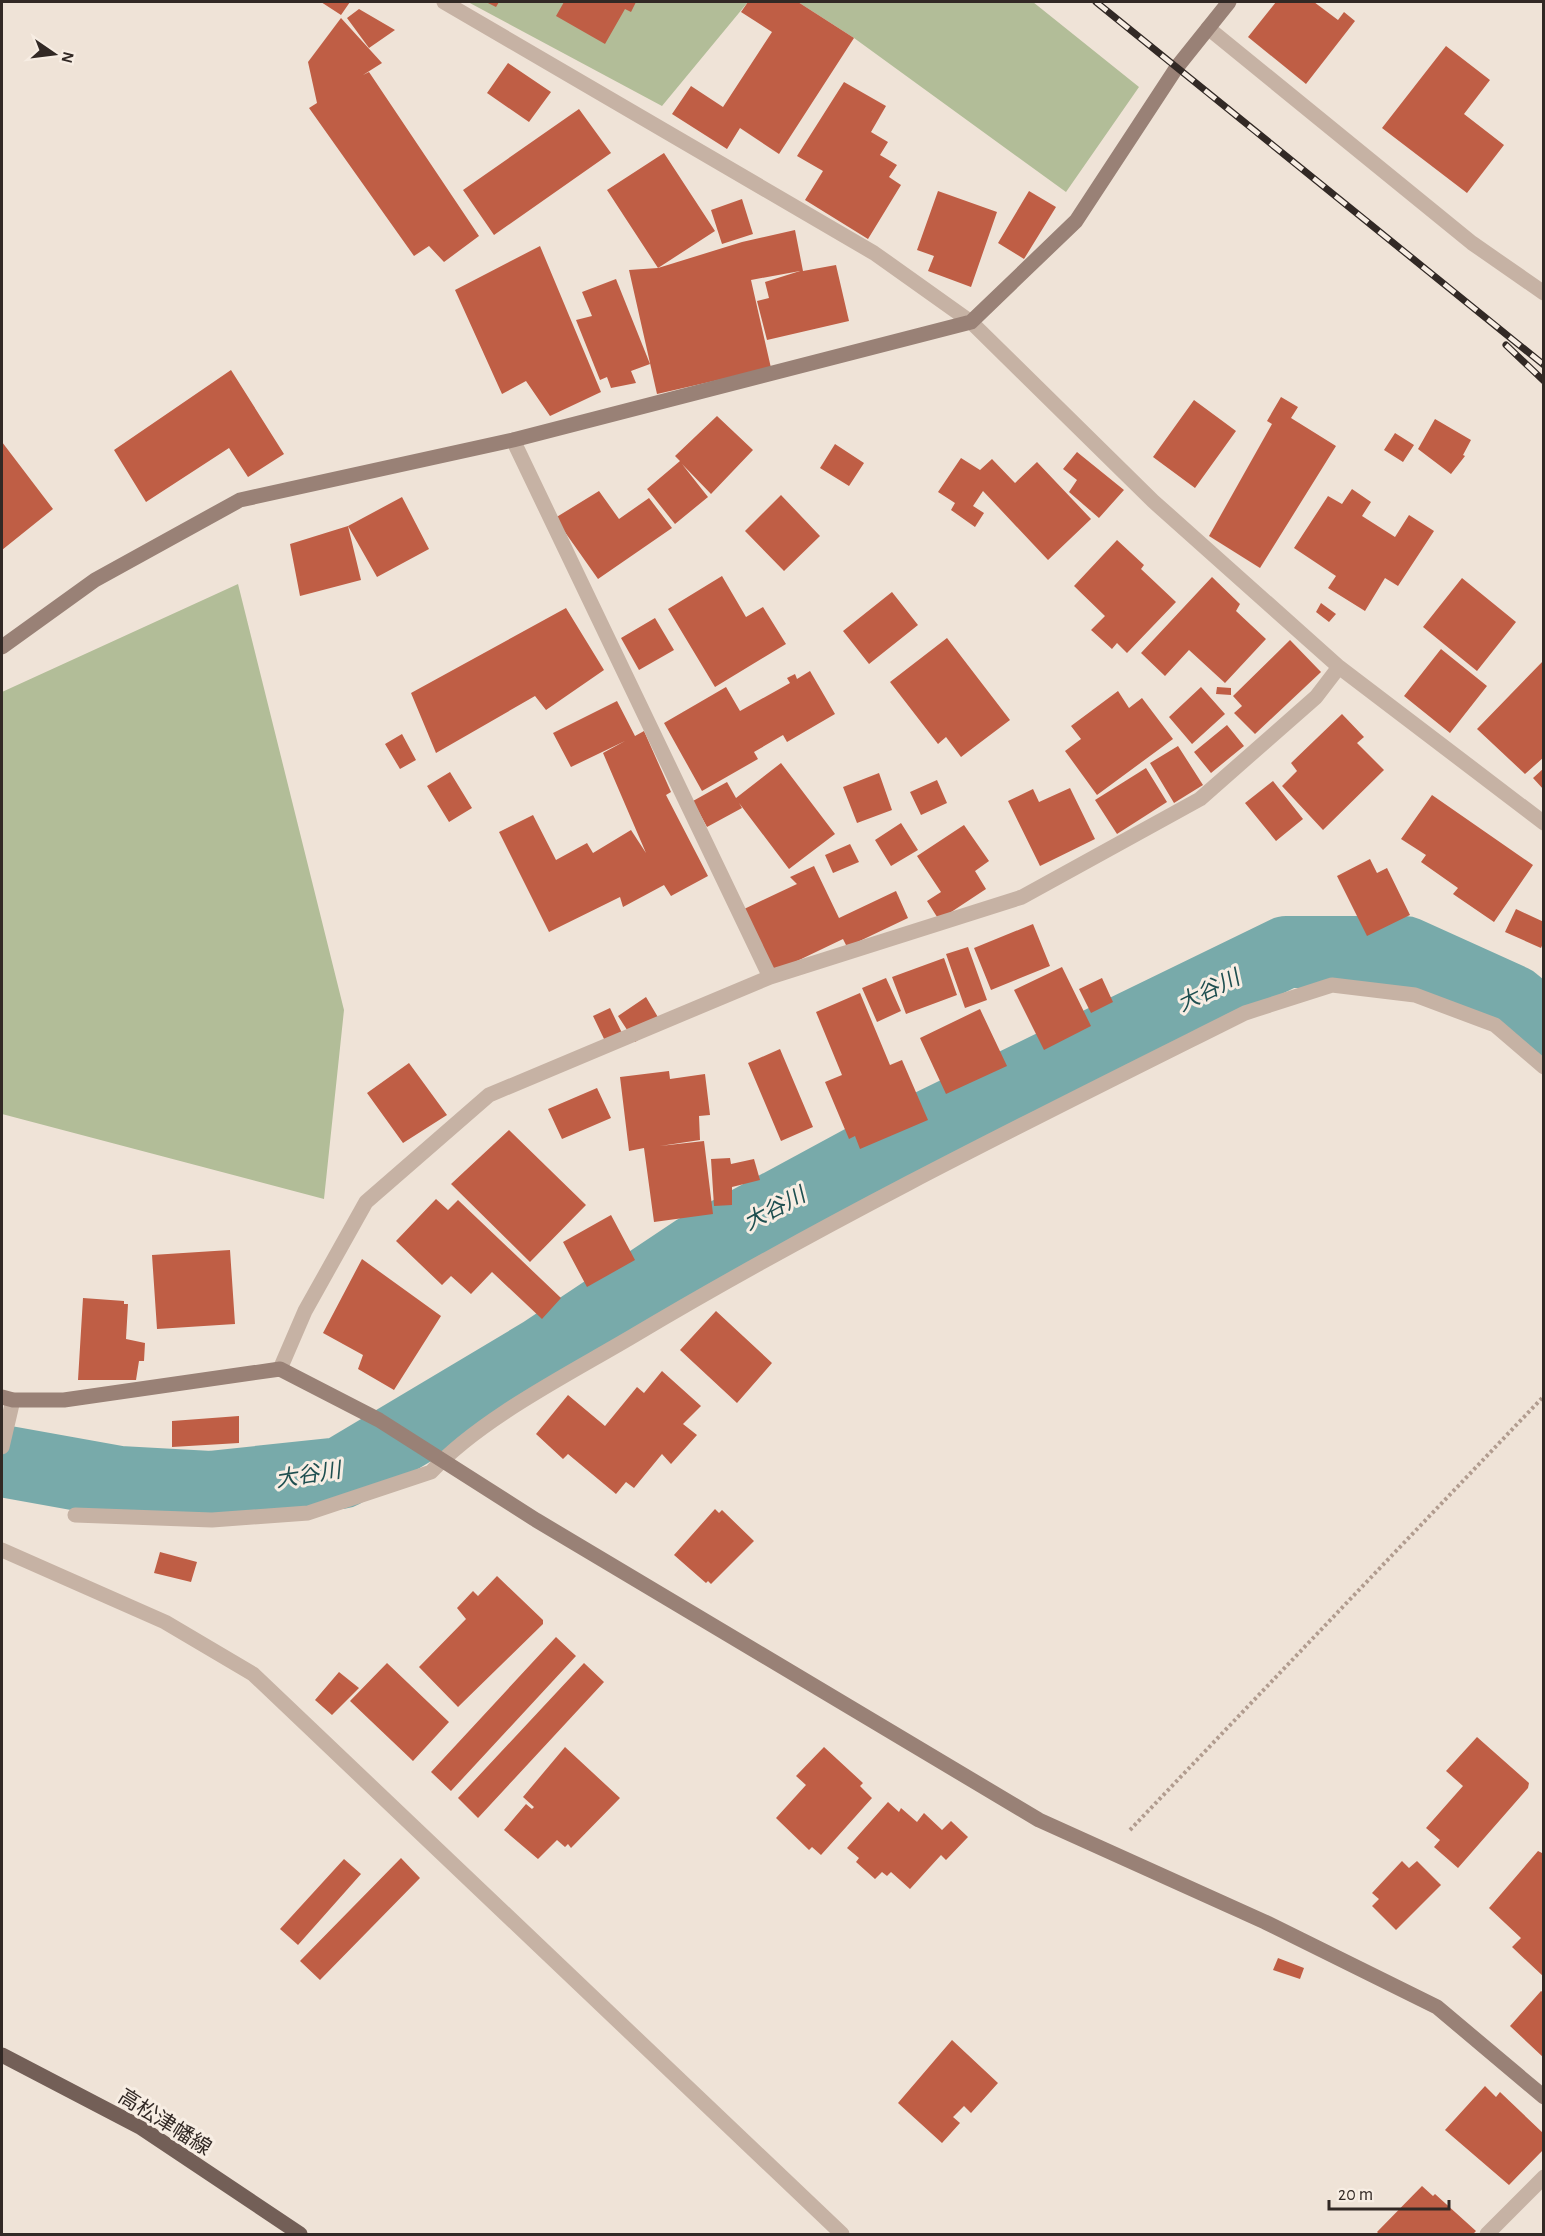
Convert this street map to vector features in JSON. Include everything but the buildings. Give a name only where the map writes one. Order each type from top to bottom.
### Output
[{"type":"main road","name":"高松津幡線","points":[[2,2055],[140,2127],[300,2235]]},
{"type":"street","points":[[444,2],[874,253],[971,321],[1153,501],[1339,667],[1544,823]]},
{"type":"street","points":[[2,647],[95,580],[240,500],[513,440],[971,321],[1076,221],[1177,67],[1229,2]]},
{"type":"street","points":[[1208,28],[1472,243],[1544,293]]},
{"type":"street","points":[[513,440],[770,977]]},
{"type":"street","points":[[280,1369],[304,1311],[366,1202],[489,1095],[770,977],[1022,897],[1115,848],[1200,799],[1316,697],[1339,667]]},
{"type":"street","points":[[75,1515],[212,1520],[308,1513],[430,1472],[438,1458],[516,1405],[752,1265],[1245,1013],[1332,985],[1415,995],[1495,1025],[1544,1067]]},
{"type":"street","points":[[3,1441],[7,1398],[64,1400],[280,1369],[379,1420],[536,1520],[1039,1821],[1265,1922],[1437,2007],[1544,2097]]},
{"type":"street","points":[[2,1550],[165,1622],[253,1674],[842,2235]]},
{"type":"street","points":[[1487,2235],[1544,2177]]},
{"type":"path","points":[[1108,1852],[1544,1396]]},
{"type":"green space","points":[[468,2],[748,2],[662,106]]},
{"type":"green space","points":[[798,2],[1033,2],[1139,87],[1066,192],[854,38]]},
{"type":"green space","points":[[238,584],[344,1010],[324,1199],[2,1114],[2,692]]},
{"type":"waterway","name":"大谷川","points":[[2,1461],[119,1482],[210,1487],[341,1473],[542,1353],[695,1251],[906,1137],[1286,952],[1405,952],[1513,1001],[1544,1027]]},
{"type":"railway","points":[[1096,2],[1544,365]]},
{"type":"railway","points":[[1506,345],[1544,381]]}]
